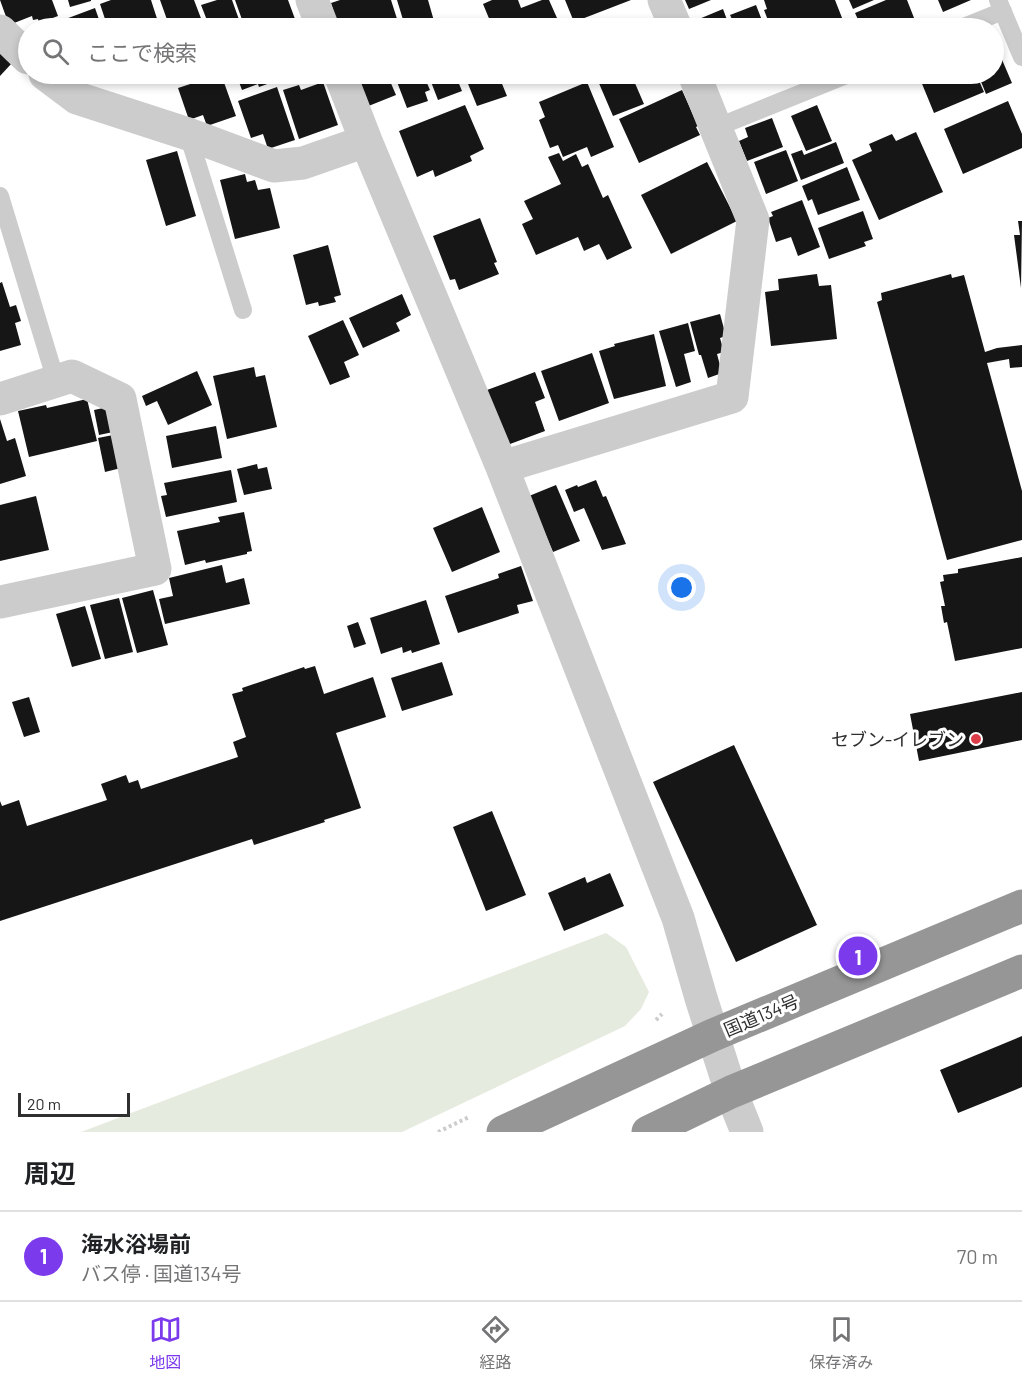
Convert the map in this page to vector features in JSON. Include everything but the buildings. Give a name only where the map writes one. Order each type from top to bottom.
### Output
[{"type":"highway","name":"国道134号","points":[[503,1132],[713,1035],[1022,906]]},
{"type":"highway","points":[[648,1132],[731,1092],[1022,971]]},
{"type":"street","points":[[312,0],[319,18]]},
{"type":"street","points":[[664,0],[672,18]]},
{"type":"street","points":[[0,31],[18,48]]},
{"type":"street","points":[[58,84],[76,98],[188,134],[274,166],[303,163],[366,141]]},
{"type":"street","points":[[344,84],[502,467],[678,918],[731,1092],[747,1132]]},
{"type":"street","points":[[502,467],[732,398],[753,220],[698,84]]},
{"type":"street","points":[[0,399],[72,376],[120,399],[155,569],[0,602]]},
{"type":"lane","points":[[979,18],[1001,6],[1022,57]]},
{"type":"lane","points":[[716,128],[824,84]]},
{"type":"lane","points":[[188,134],[243,310]]},
{"type":"lane","points":[[0,196],[56,381]]},
{"type":"shaded area","points":[[606,933],[626,947],[649,992],[641,1009],[625,1026],[402,1132],[81,1132]]},
{"type":"place","name":"セブン-イレブン","points":[[976,739]]},
{"type":"place","name":"海水浴場前","points":[[858,956]]}]
